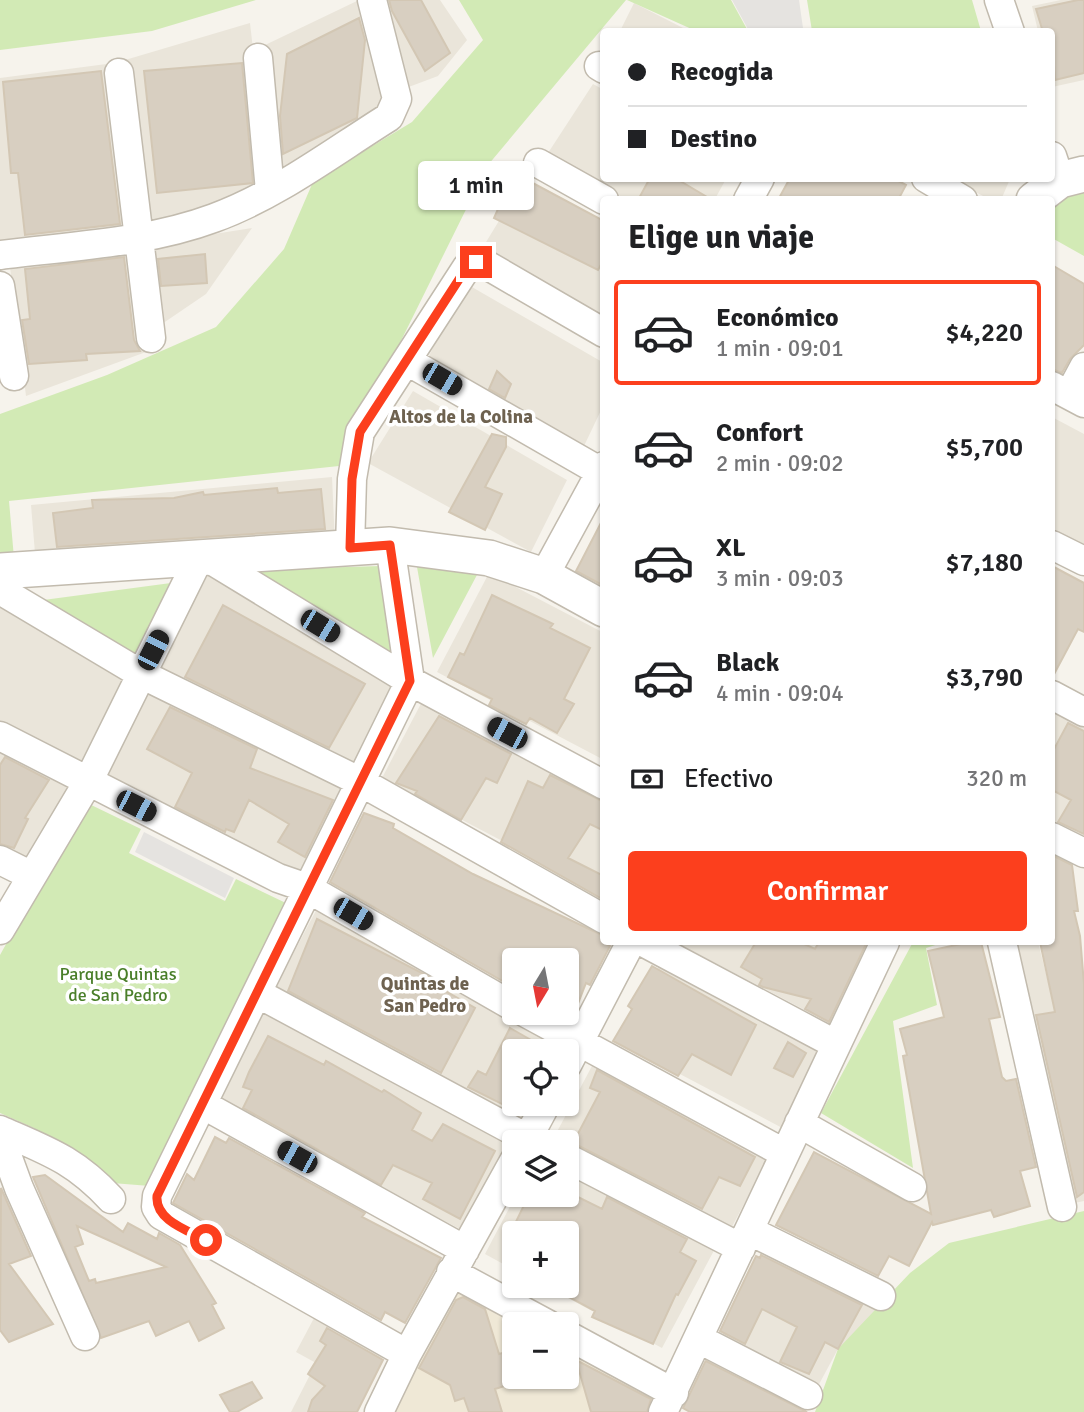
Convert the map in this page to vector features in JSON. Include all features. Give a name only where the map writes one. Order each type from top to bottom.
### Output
[{"type":"street","points":[[0,256],[137,237],[214,218],[270,191],[389,117],[397,99],[372,0]]},
{"type":"street","points":[[999,0],[1009,28]]},
{"type":"street","points":[[258,58],[270,191]]},
{"type":"street","points":[[118,73],[150,338]]},
{"type":"street","points":[[538,163],[600,198]]},
{"type":"street","points":[[933,182],[956,196]]},
{"type":"street","points":[[350,548],[352,479],[360,432],[409,362],[467,267],[476,262],[485,264],[600,331]]},
{"type":"street","points":[[0,286],[14,376]]},
{"type":"street","points":[[409,362],[600,468]]},
{"type":"street","points":[[1068,395],[1084,367]]},
{"type":"street","points":[[544,576],[600,473]]},
{"type":"street","points":[[390,545],[410,681],[157,1196],[156,1207],[161,1215],[407,1354]]},
{"type":"street","points":[[0,571],[390,545],[489,558],[544,576],[600,607]]},
{"type":"street","points":[[1055,546],[1084,561]]},
{"type":"street","points":[[204,558],[410,681],[600,783]]},
{"type":"street","points":[[0,930],[30,875],[88,782],[141,674],[204,558]]},
{"type":"street","points":[[0,590],[141,674],[359,781],[600,917]]},
{"type":"street","points":[[1055,697],[1084,712]]},
{"type":"street","points":[[0,736],[278,878],[307,888],[502,1000]]},
{"type":"street","points":[[1055,838],[1084,853]]},
{"type":"street","points":[[0,860],[30,875]]},
{"type":"street","points":[[579,1042],[629,945]]},
{"type":"street","points":[[649,945],[835,1044]]},
{"type":"street","points":[[579,1343],[669,1402],[884,945]]},
{"type":"street","points":[[1003,945],[1062,1207]]},
{"type":"street","points":[[257,993],[502,1132]]},
{"type":"street","points":[[541,1026],[556,1039]]},
{"type":"street","points":[[579,1057],[784,1153]]},
{"type":"street","points":[[202,1104],[458,1261],[531,1312]]},
{"type":"street","points":[[799,1123],[912,1187]]},
{"type":"street","points":[[0,1130],[67,1160],[87,1173],[111,1199]]},
{"type":"street","points":[[0,1136],[19,1188],[85,1336]]},
{"type":"street","points":[[579,1163],[881,1296]]},
{"type":"street","points":[[379,1412],[407,1354],[502,1187]]},
{"type":"street","points":[[699,1339],[808,1395]]},
{"type":"shaded area","points":[[359,0],[366,0],[385,110],[276,179],[263,46]]},
{"type":"shaded area","points":[[377,0],[440,0],[467,40],[438,76],[406,88]]},
{"type":"shaded area","points":[[732,0],[799,0],[803,28],[747,28]]},
{"type":"shaded area","points":[[1061,0],[1084,0],[1084,80],[1055,86],[1055,28],[1037,28],[1032,6]]},
{"type":"shaded area","points":[[634,3],[683,28],[622,28]]},
{"type":"shaded area","points":[[250,23],[269,191],[140,235],[125,60]]},
{"type":"shaded area","points":[[114,63],[137,237],[0,241],[0,78]]},
{"type":"shaded area","points":[[593,84],[600,88],[600,182],[724,182],[717,196],[620,196],[548,153]]},
{"type":"shaded area","points":[[525,178],[600,219],[600,315],[480,252]]},
{"type":"shaded area","points":[[956,182],[1009,182],[1003,196],[983,196]]},
{"type":"shaded area","points":[[252,228],[206,294],[156,328],[145,245]]},
{"type":"shaded area","points":[[131,249],[146,352],[26,396],[10,267]]},
{"type":"shaded area","points":[[465,283],[600,361],[600,412],[584,446],[427,360]]},
{"type":"shaded area","points":[[413,391],[567,480],[531,552],[368,463]]},
{"type":"shaded area","points":[[1055,419],[1084,434],[1084,547],[1055,532]]},
{"type":"shaded area","points":[[332,477],[335,544],[36,565],[31,505]]},
{"type":"shaded area","points":[[212,568],[405,681],[357,775],[153,676]]},
{"type":"shaded area","points":[[489,573],[600,631],[600,758],[437,672]]},
{"type":"shaded area","points":[[0,606],[127,675],[83,770],[0,725]]},
{"type":"shaded area","points":[[144,681],[351,784],[303,879],[97,780]]},
{"type":"shaded area","points":[[425,696],[600,788],[600,892],[382,778]]},
{"type":"shaded area","points":[[1061,702],[1084,716],[1084,853],[1055,838],[1055,713]]},
{"type":"shaded area","points":[[0,743],[76,787],[27,869],[0,856]]},
{"type":"shaded area","points":[[144,832],[234,878],[225,898],[135,852]]},
{"type":"shaded area","points":[[321,901],[502,1001],[502,1026],[536,1026],[551,1039],[502,1039],[502,1116],[533,1116],[525,1130],[516,1130],[272,994]]},
{"type":"shaded area","points":[[681,945],[888,945],[843,1030]]},
{"type":"shaded area","points":[[1008,945],[1039,945],[1084,1125],[1084,1201],[1060,1206]]},
{"type":"shaded area","points":[[665,955],[834,1045],[788,1131],[619,1042]]},
{"type":"shaded area","points":[[261,1011],[502,1137],[502,1156],[462,1230],[214,1100]]},
{"type":"shaded area","points":[[601,1049],[777,1142],[727,1236],[579,1158],[579,1130],[558,1130],[565,1116],[579,1116],[579,1090]]},
{"type":"shaded area","points":[[579,1169],[718,1243],[662,1348],[568,1298],[579,1298],[579,1221],[502,1221],[510,1207],[579,1207]]},
{"type":"shaded area","points":[[502,1222],[502,1263],[485,1254]]},
{"type":"shaded area","points":[[766,1252],[889,1316],[865,1361],[839,1347],[817,1388],[721,1338]]},
{"type":"shaded area","points":[[454,1266],[502,1292],[502,1298],[514,1298],[540,1312],[502,1312],[502,1389],[579,1389],[579,1332],[669,1380],[653,1412],[376,1412]]},
{"type":"shaded area","points":[[322,1303],[392,1340],[354,1412],[291,1412],[316,1363],[296,1352]]},
{"type":"green space","points":[[0,0],[256,0],[152,31],[0,50]]},
{"type":"green space","points":[[459,0],[626,0],[488,165],[339,466],[9,501],[14,558],[0,558],[0,414],[107,375],[216,327],[284,249],[313,182],[412,122],[483,40]]},
{"type":"green space","points":[[627,0],[731,0],[746,28],[689,28]]},
{"type":"green space","points":[[807,0],[972,0],[980,28],[812,28]]},
{"type":"green space","points":[[1084,188],[1084,256],[1055,240],[1055,199]]},
{"type":"green space","points":[[381,566],[400,665],[241,570]]},
{"type":"green space","points":[[417,567],[478,573],[433,658]]},
{"type":"green space","points":[[171,583],[137,658],[36,601]]},
{"type":"green space","name":"Parque Quintas de San Pedro","points":[[85,802],[141,829],[129,853],[225,901],[236,879],[290,905],[150,1186],[112,1183],[34,1128],[0,1113],[0,955]]},
{"type":"green space","points":[[911,945],[936,945],[926,948],[937,1005],[893,1021],[913,1168],[821,1113]]},
{"type":"green space","points":[[1084,1211],[1084,1412],[815,1412],[838,1349],[910,1273],[949,1243]]},
{"type":"building","points":[[389,0],[421,0],[450,53],[425,71],[392,11]]},
{"type":"building","points":[[1084,0],[1084,73],[1055,80],[1055,28],[1042,28],[1036,9]]},
{"type":"building","points":[[359,18],[365,40],[357,118],[283,154],[280,116],[287,54]]},
{"type":"building","points":[[242,63],[253,183],[157,193],[144,71]]},
{"type":"building","points":[[101,71],[120,224],[25,235],[18,173],[11,173],[3,82]]},
{"type":"building","points":[[514,173],[600,219],[600,266],[598,270],[494,218]]},
{"type":"building","points":[[648,182],[682,182],[705,196],[640,196]]},
{"type":"building","points":[[788,182],[900,182],[906,185],[900,196],[780,196]]},
{"type":"building","points":[[205,254],[207,283],[161,286],[158,259]]},
{"type":"building","points":[[124,257],[134,340],[140,351],[86,354],[87,360],[29,364],[22,320],[30,319],[25,269]]},
{"type":"building","points":[[1055,267],[1084,284],[1084,345],[1070,359],[1062,373],[1055,370]]},
{"type":"building","points":[[497,371],[511,384],[505,398],[489,389]]},
{"type":"building","points":[[492,434],[506,437],[506,447],[485,487],[502,494],[485,530],[449,512]]},
{"type":"building","points":[[277,488],[278,493],[321,489],[325,529],[57,547],[53,513],[93,508],[92,500],[174,498],[203,492],[204,495]]},
{"type":"building","points":[[600,525],[600,584],[576,571]]},
{"type":"building","points":[[1055,568],[1084,583],[1084,632],[1078,629],[1055,672]]},
{"type":"building","points":[[492,595],[553,624],[550,628],[590,648],[564,699],[574,704],[557,733],[530,718],[526,724],[489,705],[492,699],[448,677],[460,653],[464,655]]},
{"type":"building","points":[[223,605],[365,684],[329,748],[185,677]]},
{"type":"building","points":[[170,707],[257,749],[250,768],[333,800],[305,857],[278,842],[289,824],[249,800],[234,832],[226,829],[225,832],[175,807],[192,773],[147,749]]},
{"type":"building","points":[[439,716],[511,754],[497,783],[486,778],[461,820],[415,794],[417,791],[396,783]]},
{"type":"building","points":[[1068,723],[1084,731],[1084,834],[1058,822],[1071,800],[1055,792],[1055,747]]},
{"type":"building","points":[[5,757],[49,780],[25,818],[28,819],[14,848],[0,844],[0,765]]},
{"type":"building","points":[[550,775],[600,800],[600,829],[590,824],[568,858],[600,874],[600,898],[501,842],[528,781],[543,788]]},
{"type":"building","points":[[364,813],[394,824],[393,828],[473,874],[600,934],[600,945],[610,946],[590,985],[586,983],[579,1001],[579,948],[502,948],[502,981],[330,882]]},
{"type":"building","points":[[1055,856],[1072,865],[1078,911],[1074,911],[1080,936],[1084,984],[1084,1192],[1077,1197],[1036,1015],[1055,1012],[1041,945],[1055,945]]},
{"type":"building","points":[[317,919],[424,974],[447,988],[442,989],[475,1008],[441,1073],[288,991]]},
{"type":"building","points":[[754,945],[806,945],[815,949],[817,945],[866,945],[829,1022],[805,1009],[811,999],[763,987],[759,985],[762,979],[741,967]]},
{"type":"building","points":[[956,945],[982,945],[1000,1017],[989,1019],[1002,1077],[1006,1081],[1016,1079],[1036,1167],[1020,1171],[1030,1206],[994,1217],[991,1210],[933,1225],[932,1222],[909,1266],[889,1256],[878,1276],[776,1225],[814,1152],[931,1214],[903,1056],[907,1055],[900,1029],[944,1017],[928,951]]},
{"type":"building","points":[[652,966],[756,1025],[731,1075],[692,1054],[678,1076],[613,1041],[632,1009],[628,1006]]},
{"type":"building","points":[[510,1028],[529,1039],[504,1039]]},
{"type":"building","points":[[268,1036],[324,1065],[326,1061],[382,1092],[384,1090],[421,1113],[412,1130],[432,1141],[443,1124],[495,1151],[460,1219],[423,1199],[432,1183],[393,1165],[381,1185],[243,1108],[252,1090],[243,1087]]},
{"type":"building","points":[[788,1042],[806,1053],[793,1077],[774,1068]]},
{"type":"building","points":[[502,1044],[502,1104],[468,1087],[478,1071],[486,1075]]},
{"type":"building","points":[[597,1070],[755,1157],[740,1186],[719,1177],[702,1209],[579,1146],[579,1132],[600,1092],[590,1088]]},
{"type":"building","points":[[215,1137],[226,1143],[229,1138],[365,1213],[362,1217],[441,1258],[405,1323],[385,1312],[381,1320],[173,1203],[187,1174],[194,1180]]},
{"type":"building","points":[[45,1175],[123,1232],[128,1223],[157,1239],[159,1233],[180,1245],[216,1303],[212,1305],[224,1328],[199,1341],[189,1321],[156,1336],[149,1321],[101,1338],[33,1177]],"holes":[[[77,1226],[166,1267],[96,1283],[95,1279],[89,1281],[75,1247],[83,1244]]]},
{"type":"building","points":[[1,1188],[31,1256],[9,1264],[53,1324],[9,1342],[0,1330]]},
{"type":"building","points":[[607,1197],[687,1239],[680,1252],[696,1261],[678,1295],[676,1294],[653,1344],[592,1317],[595,1311],[571,1298],[579,1298],[579,1221],[516,1221],[523,1207],[579,1207],[579,1198],[602,1209]]},
{"type":"building","points":[[761,1255],[862,1305],[838,1349],[825,1342],[809,1374],[780,1362],[797,1327],[762,1309],[745,1344],[720,1331],[756,1256],[760,1258]]},
{"type":"building","points":[[463,1297],[485,1309],[499,1354],[502,1353],[502,1387],[495,1389],[502,1412],[469,1412],[464,1398],[455,1401],[450,1385],[419,1368],[456,1300]]},
{"type":"building","points":[[327,1328],[383,1360],[357,1412],[308,1412],[312,1400],[325,1386],[308,1374],[326,1345],[320,1341]]},
{"type":"building","points":[[706,1361],[807,1412],[690,1412],[683,1408]]},
{"type":"building","points":[[579,1362],[651,1399],[647,1412],[591,1412]]},
{"type":"building","points":[[252,1382],[262,1398],[237,1412],[230,1412],[220,1395]]},
{"type":"district","name":"Altos de la Colina","points":[[461,417]]},
{"type":"district","name":"Quintas de San Pedro","points":[[425,995]]},
{"type":"route","points":[[206,1240],[161,1215],[156,1207],[157,1196],[410,681],[390,545],[350,548],[352,479],[360,432],[409,362],[467,267],[476,262]]}]
